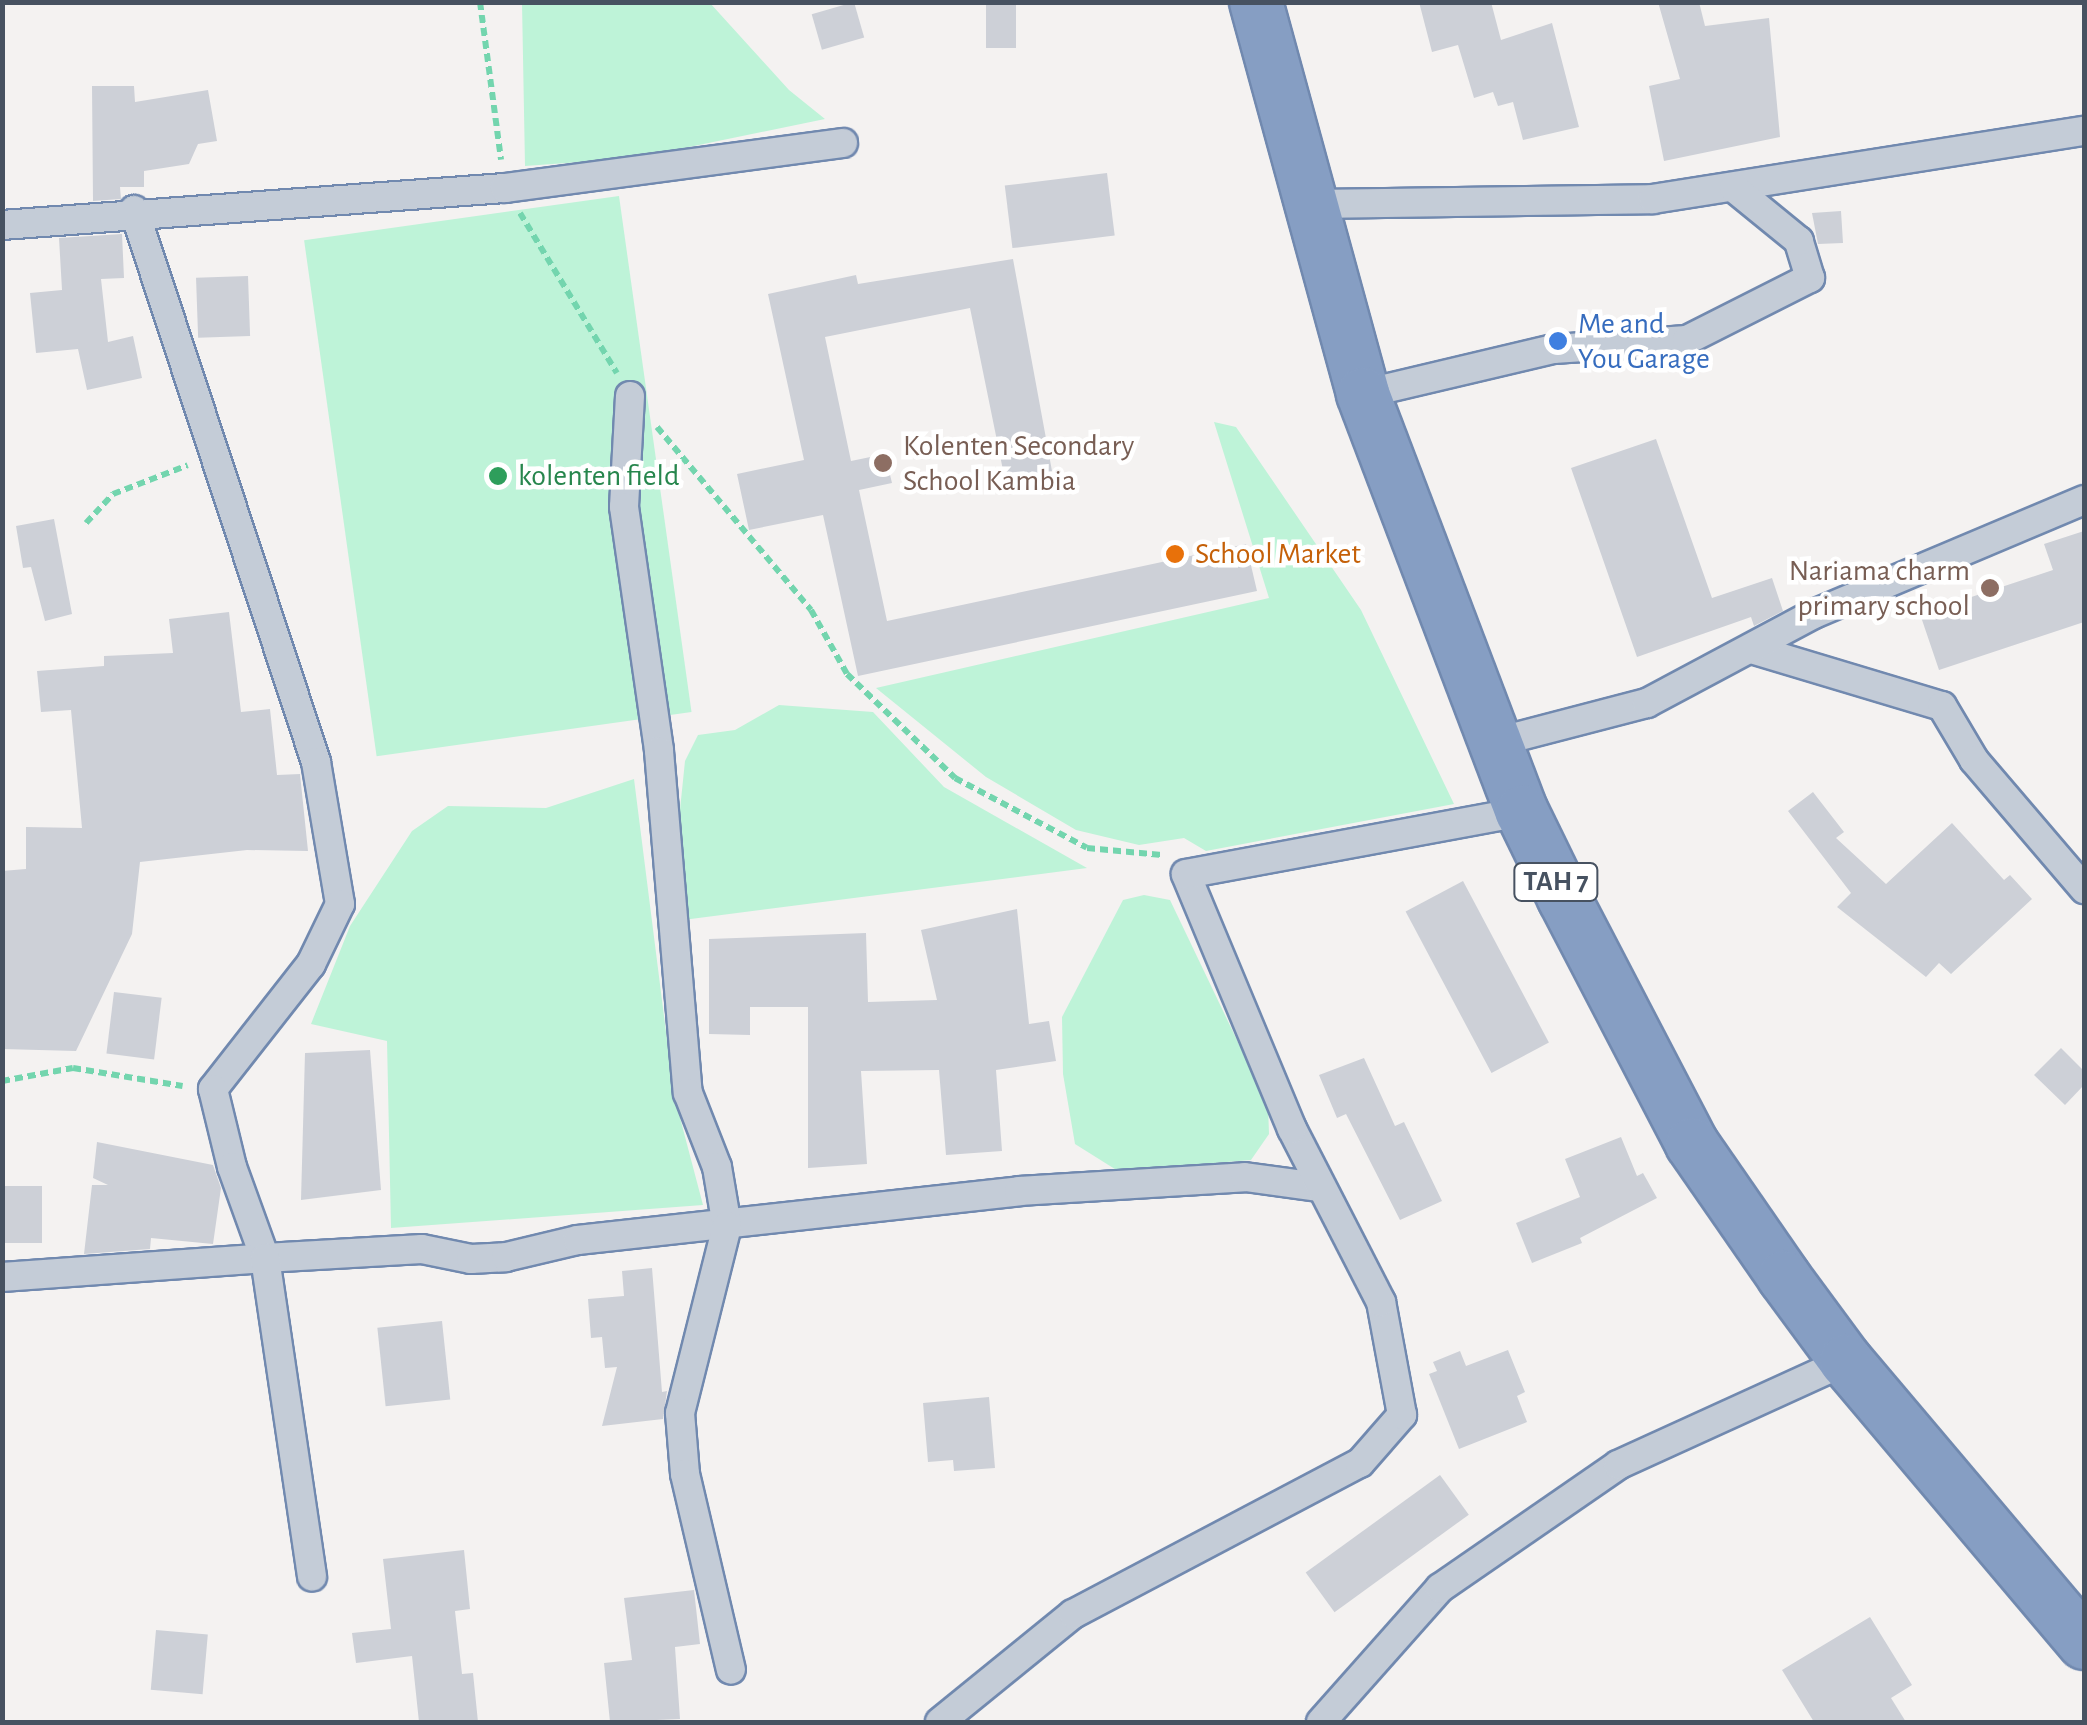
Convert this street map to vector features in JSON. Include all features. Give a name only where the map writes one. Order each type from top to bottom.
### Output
[{"type":"highway","name":"TAH 7","points":[[1256,2],[1363,394],[1522,812],[1692,1144],[1846,1361],[2084,1643]]},
{"type":"street","points":[[1311,204],[1652,199],[2084,131]]},
{"type":"street","points":[[2,225],[134,210],[504,188],[843,143]]},
{"type":"street","points":[[1363,394],[1554,349],[1687,340],[1810,278],[1799,241],[1734,188]]},
{"type":"street","points":[[134,210],[316,762],[340,904],[311,964],[213,1089],[232,1168],[265,1258],[312,1576]]},
{"type":"street","points":[[630,396],[624,508],[659,751],[688,1092],[717,1167],[726,1226],[680,1413],[685,1474],[731,1670]]},
{"type":"street","points":[[1497,742],[1647,703],[1755,650],[1814,614],[2084,500]]},
{"type":"street","points":[[1755,650],[1942,706],[1974,760],[2084,888]]},
{"type":"street","points":[[940,1722],[1074,1614],[1360,1463],[1402,1414],[1381,1302],[1319,1187],[1186,874],[1522,812]]},
{"type":"street","points":[[2,1278],[422,1249],[470,1259],[506,1257],[578,1240],[1019,1191],[1245,1178],[1319,1187]]},
{"type":"street","points":[[1321,1722],[1440,1588],[1618,1465],[1846,1361]]},
{"type":"path","points":[[480,2],[504,188],[630,396],[810,610],[847,674],[955,778],[1087,848],[1167,854],[1186,874]]},
{"type":"path","points":[[86,524],[113,494],[217,453]]},
{"type":"path","points":[[2,1081],[73,1068],[117,1080],[213,1089]]},
{"type":"green space","points":[[522,3],[710,3],[789,90],[825,119],[636,158],[525,166]]},
{"type":"green space","name":"kolenten field","points":[[619,196],[692,712],[377,756],[304,240]]},
{"type":"green space","points":[[1214,422],[1236,427],[1361,610],[1454,804],[1206,851],[1184,838],[1139,845],[1076,830],[986,777],[876,688],[1269,598]]},
{"type":"green space","points":[[779,705],[873,712],[944,787],[1087,868],[683,920],[677,839],[685,761],[698,735],[735,730]]},
{"type":"green space","points":[[634,779],[674,1095],[703,1205],[391,1228],[387,1041],[311,1024],[350,926],[412,831],[448,806],[546,808]]},
{"type":"green space","points":[[1144,895],[1170,900],[1268,1105],[1269,1134],[1251,1160],[1118,1171],[1075,1144],[1063,1074],[1062,1017],[1123,900]]},
{"type":"building","points":[[854,2],[864,38],[822,50],[812,14]]},
{"type":"building","points":[[986,2],[1016,2],[1016,48],[986,48]]},
{"type":"building","points":[[1419,2],[1491,2],[1501,40],[1552,23],[1579,127],[1523,140],[1513,102],[1498,106],[1493,92],[1474,98],[1458,45],[1432,52]]},
{"type":"building","points":[[1658,2],[1699,2],[1705,26],[1769,18],[1780,137],[1664,161],[1649,86],[1680,79]]},
{"type":"building","points":[[92,86],[134,86],[135,102],[208,90],[217,141],[198,144],[189,164],[144,171],[144,187],[120,187],[121,199],[93,201]]},
{"type":"building","points":[[1107,173],[1115,236],[1012,248],[1005,186]]},
{"type":"building","points":[[1841,211],[1843,243],[1818,244],[1812,213]]},
{"type":"building","points":[[122,234],[124,278],[101,279],[108,342],[133,336],[142,378],[87,390],[78,349],[36,353],[30,293],[62,290],[59,238]]},
{"type":"building","points":[[1013,259],[1052,471],[1005,480],[970,308],[825,337],[851,461],[885,454],[892,483],[859,490],[887,621],[1246,544],[1257,591],[858,676],[823,515],[749,530],[737,474],[804,460],[768,294],[856,275],[858,284]]},
{"type":"building","points":[[248,276],[250,336],[198,338],[196,278]]},
{"type":"building","points":[[1656,439],[1712,598],[1772,578],[1783,611],[1754,626],[1751,617],[1637,657],[1571,468]]},
{"type":"building","points":[[54,519],[72,614],[45,621],[31,567],[23,568],[16,526]]},
{"type":"building","points":[[2084,531],[2084,622],[1939,670],[1920,614],[2053,570],[2044,544]]},
{"type":"building","points":[[229,612],[241,712],[270,709],[277,775],[300,774],[308,851],[247,850],[140,862],[132,934],[76,1051],[2,1049],[2,871],[26,869],[26,827],[82,828],[71,710],[41,712],[37,671],[104,666],[104,656],[173,653],[169,619]]},
{"type":"building","points":[[1813,792],[1844,832],[1836,838],[1886,884],[1952,823],[2004,880],[2010,875],[2032,899],[1951,974],[1939,963],[1926,977],[1837,907],[1851,893],[1788,811]]},
{"type":"building","points":[[1463,881],[1549,1043],[1492,1073],[1406,912]]},
{"type":"building","points":[[1017,909],[1029,1024],[1049,1021],[1056,1061],[996,1070],[1002,1151],[946,1155],[939,1070],[861,1071],[867,1164],[808,1168],[808,1007],[750,1007],[750,1035],[709,1034],[709,939],[866,933],[868,1002],[937,1000],[921,930]]},
{"type":"building","points":[[114,992],[162,998],[154,1059],[106,1054]]},
{"type":"building","points":[[2061,1048],[2084,1071],[2084,1085],[2065,1105],[2034,1075]]},
{"type":"building","points":[[370,1050],[381,1190],[301,1200],[305,1053]]},
{"type":"building","points":[[1364,1058],[1395,1126],[1404,1122],[1442,1201],[1400,1220],[1346,1114],[1337,1118],[1319,1075]]},
{"type":"building","points":[[1621,1137],[1637,1176],[1643,1173],[1657,1198],[1580,1238],[1582,1243],[1532,1263],[1516,1223],[1580,1197],[1565,1159]]},
{"type":"building","points":[[97,1142],[213,1165],[221,1188],[213,1244],[151,1238],[150,1249],[84,1254],[92,1185],[108,1185],[93,1178]]},
{"type":"building","points":[[2,1186],[42,1186],[42,1243],[2,1243]]},
{"type":"building","points":[[652,1268],[662,1392],[667,1391],[663,1419],[602,1426],[617,1367],[605,1368],[602,1337],[591,1338],[588,1299],[624,1296],[622,1271]]},
{"type":"building","points":[[442,1321],[450,1400],[386,1406],[377,1328]]},
{"type":"building","points":[[1508,1350],[1525,1392],[1517,1396],[1527,1422],[1459,1449],[1429,1374],[1437,1371],[1433,1362],[1460,1351],[1466,1366]]},
{"type":"building","points":[[989,1397],[995,1468],[954,1471],[953,1460],[928,1462],[923,1403]]},
{"type":"building","points":[[1440,1475],[1469,1515],[1335,1612],[1306,1573]]},
{"type":"building","points":[[464,1550],[470,1609],[455,1611],[462,1674],[473,1673],[478,1722],[419,1722],[412,1656],[356,1663],[352,1633],[391,1629],[383,1559]]},
{"type":"building","points":[[694,1590],[700,1644],[675,1647],[680,1719],[610,1722],[604,1663],[632,1660],[624,1598]]},
{"type":"building","points":[[1870,1617],[1912,1685],[1891,1698],[1906,1722],[1814,1722],[1782,1670]]},
{"type":"building","points":[[156,1630],[208,1635],[203,1694],[151,1690]]},
{"type":"place","name":"Me and You Garage","points":[[1558,341]]},
{"type":"place","name":"Kolenten Secondary School Kambia","points":[[883,463]]},
{"type":"place","name":"kolenten field","points":[[498,476]]},
{"type":"place","name":"School Market","points":[[1175,554]]},
{"type":"place","name":"Nariama charm primary school","points":[[1990,588]]}]
